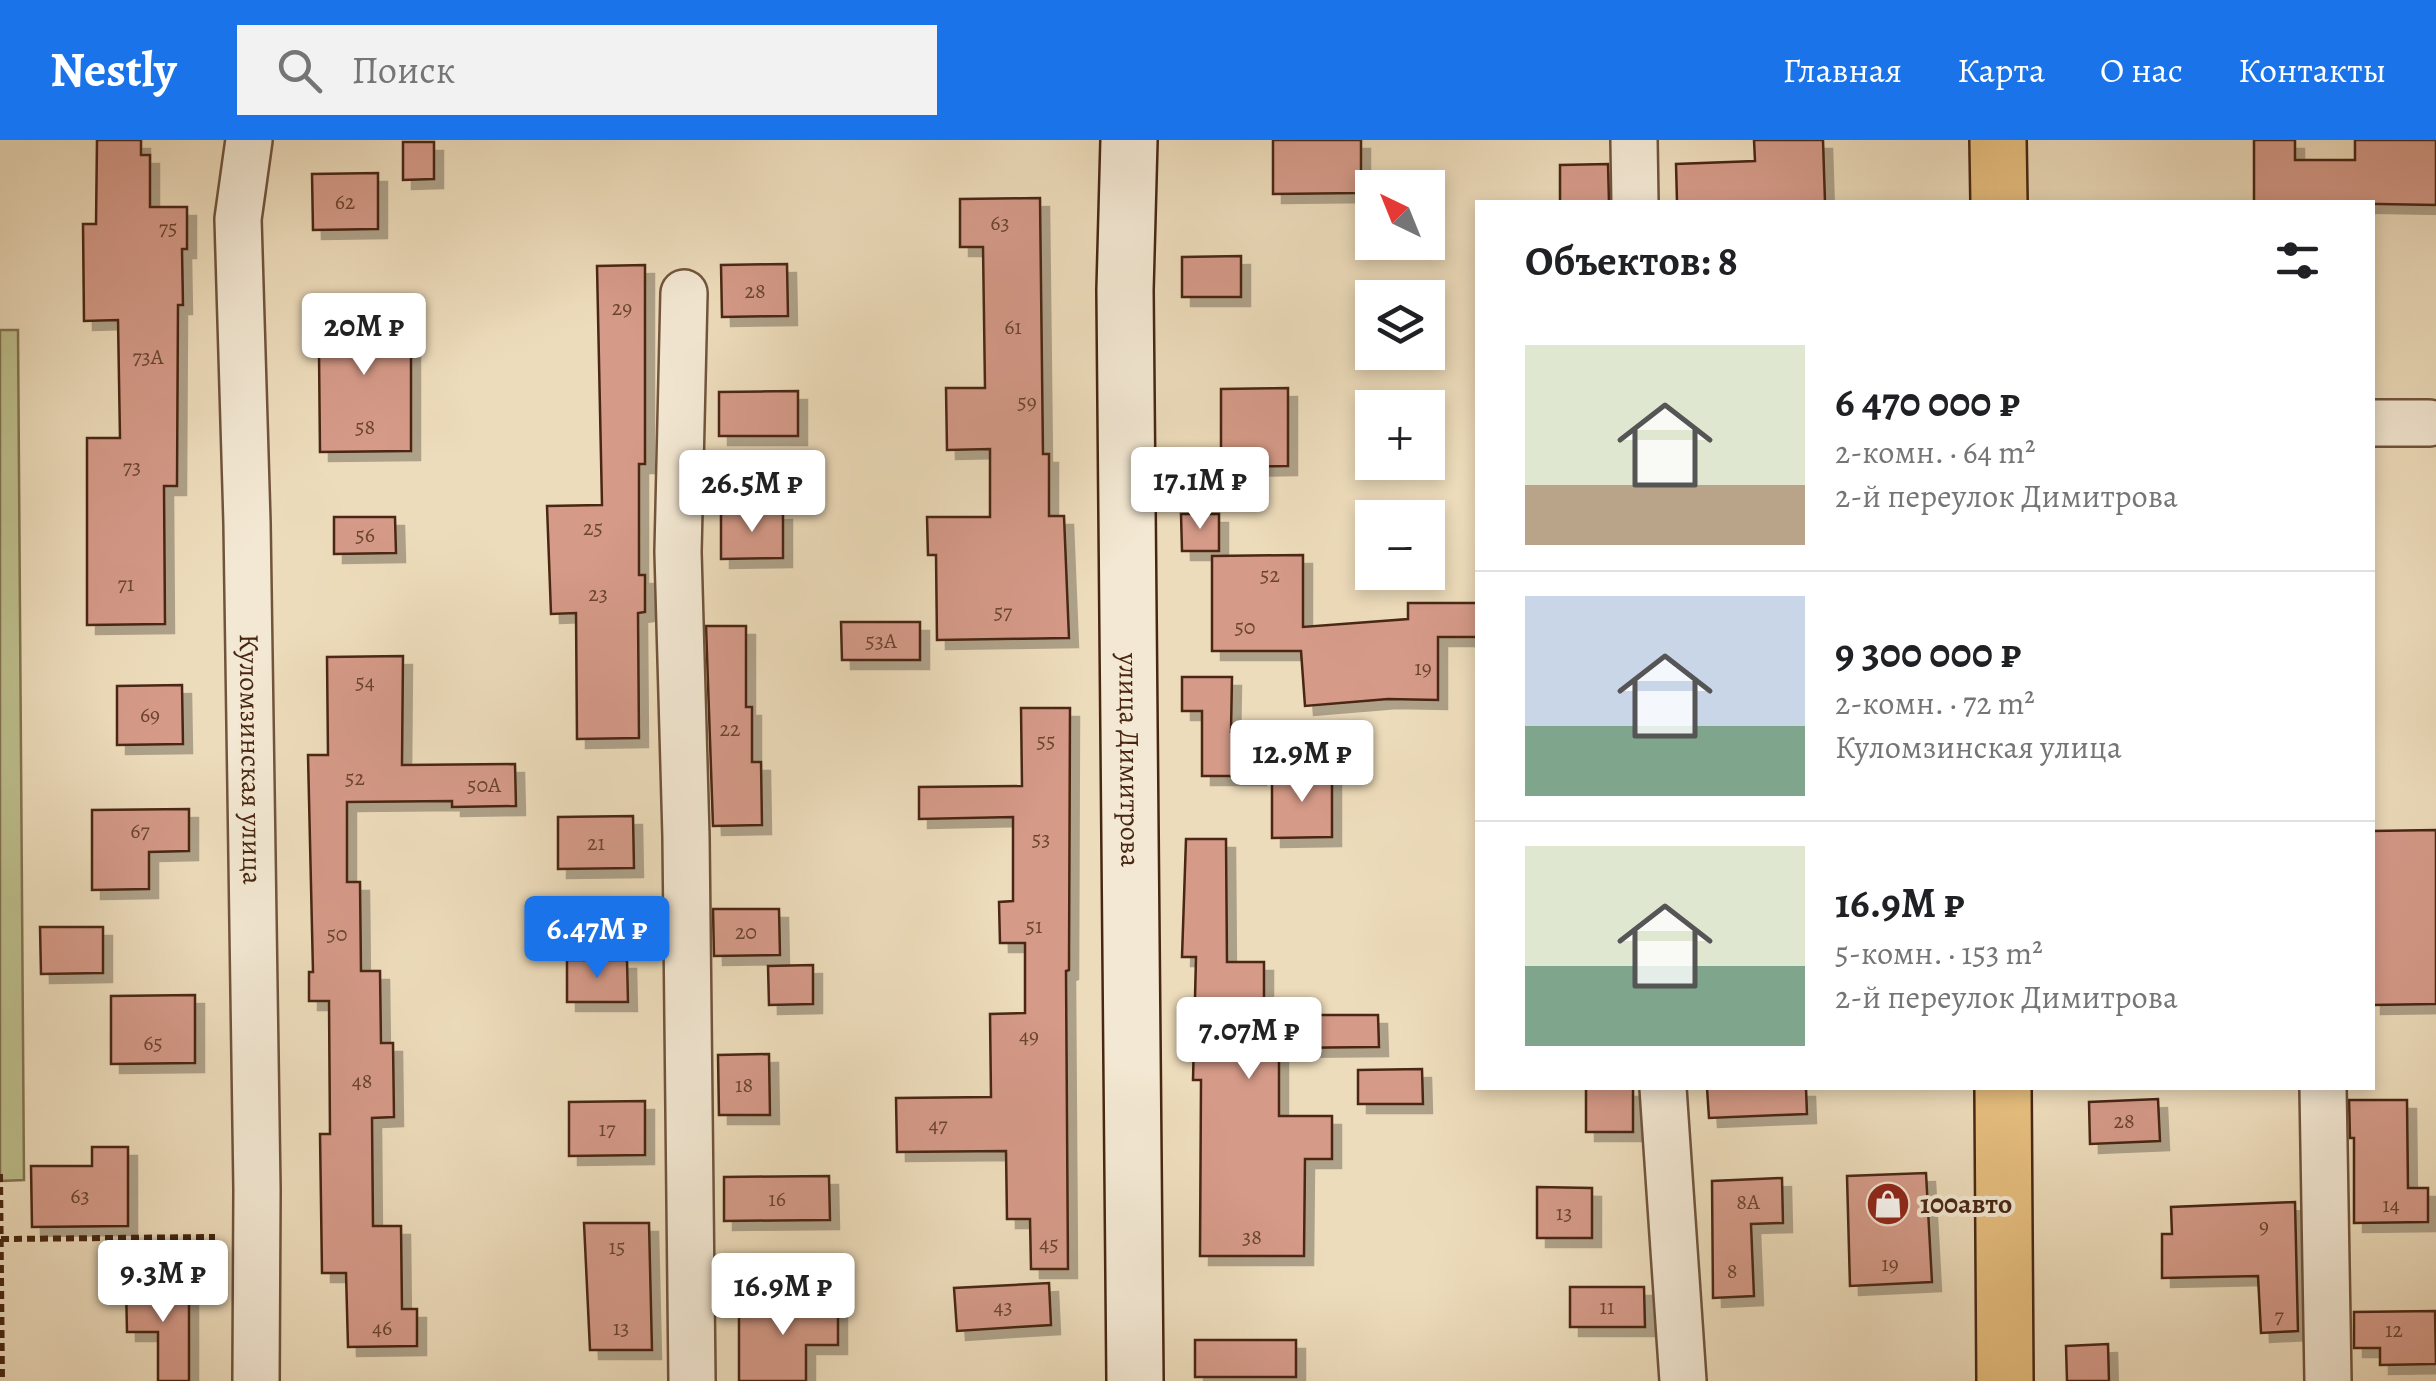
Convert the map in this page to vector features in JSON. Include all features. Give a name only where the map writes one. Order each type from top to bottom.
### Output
[{"type":"main road","name":"улица Димитрова","points":[[1129,140],[1125,310],[1136,1381]]},
{"type":"main road","points":[[1998,140],[1998,200]]},
{"type":"main road","points":[[2003,1090],[2004,1381]]},
{"type":"street","name":"Куломзинская улица","points":[[249,140],[238,219],[248,542],[256,1381]]},
{"type":"street","points":[[1634,140],[1636,200]]},
{"type":"street","points":[[684,292],[678,552],[686,837],[692,1381]]},
{"type":"street","points":[[2375,423],[2429,423]]},
{"type":"street","points":[[1663,1090],[1683,1381]]},
{"type":"street","points":[[2323,1090],[2328,1381]]},
{"type":"path","points":[[0,1174],[2,1381]]},
{"type":"path","points":[[2,1239],[256,1236]]},
{"type":"green space","points":[[0,330],[18,330],[24,1180],[0,1181]]},
{"type":"building","points":[[97,140],[141,140],[141,155],[150,155],[150,207],[187,207],[187,249],[182,249],[183,305],[178,305],[177,486],[164,486],[165,624],[87,625],[87,438],[120,438],[118,320],[84,321],[83,224],[96,224]]},
{"type":"building","points":[[1273,140],[1361,140],[1361,170],[1355,170],[1355,193],[1273,194]]},
{"type":"building","points":[[1754,140],[1823,140],[1825,200],[1677,200],[1676,164],[1755,161]]},
{"type":"building","points":[[2254,140],[2295,140],[2295,160],[2355,160],[2355,140],[2436,140],[2436,205],[2375,204],[2375,200],[2254,200]]},
{"type":"building","points":[[403,142],[434,142],[434,179],[403,180]]},
{"type":"building","points":[[1608,164],[1609,200],[1560,200],[1560,165]]},
{"type":"building","points":[[378,173],[378,229],[313,230],[312,174]]},
{"type":"building","points":[[1040,198],[1043,454],[1049,454],[1049,516],[1064,516],[1069,638],[937,640],[936,555],[928,555],[927,517],[990,517],[990,449],[947,450],[946,388],[985,388],[983,247],[960,247],[960,199]]},
{"type":"building","points":[[1241,256],[1241,297],[1182,297],[1182,257]]},
{"type":"building","points":[[787,264],[788,316],[722,317],[721,265]]},
{"type":"building","points":[[645,265],[645,464],[639,464],[639,575],[645,575],[645,612],[638,613],[639,738],[577,739],[576,613],[551,614],[547,506],[602,505],[597,266]]},
{"type":"building","points":[[411,307],[411,451],[320,452],[319,353],[312,353],[312,308]]},
{"type":"building","points":[[1288,388],[1288,466],[1221,467],[1221,389]]},
{"type":"building","points":[[798,391],[798,436],[719,436],[719,392]]},
{"type":"building","points":[[783,511],[783,558],[721,559],[721,512]]},
{"type":"building","points":[[1181,514],[1219,514],[1219,551],[1182,551]]},
{"type":"building","points":[[334,517],[395,517],[396,553],[334,554]]},
{"type":"building","points":[[1303,555],[1303,627],[1408,619],[1408,603],[1475,603],[1475,637],[1438,637],[1438,700],[1388,699],[1305,706],[1301,651],[1212,651],[1212,556]]},
{"type":"building","points":[[841,622],[920,622],[920,660],[842,660]]},
{"type":"building","points":[[706,626],[746,626],[746,707],[752,707],[752,762],[761,762],[762,825],[713,826]]},
{"type":"building","points":[[403,656],[402,765],[515,764],[516,806],[452,807],[452,801],[347,802],[347,882],[360,882],[361,971],[380,971],[381,1043],[393,1043],[394,1117],[372,1118],[373,1226],[401,1226],[402,1309],[417,1309],[417,1346],[348,1347],[346,1273],[322,1273],[320,1134],[330,1134],[329,1001],[309,1001],[309,972],[313,972],[308,755],[328,755],[327,657]]},
{"type":"building","points":[[1182,677],[1232,677],[1231,732],[1257,732],[1257,776],[1202,776],[1202,711],[1182,711]]},
{"type":"building","points":[[182,685],[183,744],[117,745],[117,686]]},
{"type":"building","points":[[1021,708],[1070,708],[1066,971],[1068,1269],[1031,1269],[1030,1219],[1007,1219],[1006,1151],[897,1152],[896,1098],[991,1097],[990,1014],[1025,1013],[1025,943],[1000,943],[999,902],[1013,901],[1013,817],[919,819],[919,787],[1022,786]]},
{"type":"building","points":[[1272,772],[1332,772],[1332,837],[1272,838]]},
{"type":"building","points":[[189,809],[189,851],[149,852],[149,889],[92,890],[92,810]]},
{"type":"building","points":[[633,816],[634,868],[558,869],[558,817]]},
{"type":"building","points":[[2436,830],[2436,1004],[2375,1005],[2375,831]]},
{"type":"building","points":[[1186,839],[1226,839],[1227,962],[1264,962],[1264,1015],[1378,1015],[1379,1047],[1279,1048],[1279,1116],[1332,1116],[1332,1159],[1305,1159],[1304,1256],[1200,1256],[1201,1080],[1193,1080],[1196,957],[1182,957]]},
{"type":"building","points":[[713,909],[779,909],[780,955],[714,956]]},
{"type":"building","points":[[40,927],[103,927],[103,973],[41,974]]},
{"type":"building","points":[[567,960],[627,960],[628,1002],[567,1002]]},
{"type":"building","points":[[813,965],[813,1004],[769,1005],[768,966]]},
{"type":"building","points":[[195,995],[195,1063],[111,1064],[111,996]]},
{"type":"building","points":[[769,1054],[770,1115],[719,1115],[718,1055]]},
{"type":"building","points":[[1422,1069],[1423,1104],[1358,1104],[1358,1070]]},
{"type":"building","points":[[1586,1090],[1633,1090],[1633,1132],[1586,1132]]},
{"type":"building","points":[[1707,1090],[1806,1090],[1807,1114],[1709,1118]]},
{"type":"building","points":[[2158,1099],[2160,1141],[2090,1144],[2089,1102]]},
{"type":"building","points":[[2349,1100],[2407,1100],[2408,1188],[2428,1188],[2428,1222],[2354,1223],[2354,1138],[2350,1138]]},
{"type":"building","points":[[645,1101],[645,1155],[569,1156],[569,1102]]},
{"type":"building","points":[[92,1147],[128,1147],[128,1226],[32,1227],[31,1166],[92,1166]]},
{"type":"building","points":[[1926,1173],[1932,1282],[1850,1286],[1847,1176]]},
{"type":"building","points":[[829,1176],[830,1220],[724,1221],[724,1177]]},
{"type":"building","points":[[1782,1178],[1783,1223],[1751,1224],[1754,1296],[1713,1298],[1712,1181]]},
{"type":"building","points":[[1537,1187],[1592,1188],[1592,1238],[1537,1238]]},
{"type":"building","points":[[2295,1202],[2298,1331],[2261,1333],[2258,1276],[2162,1278],[2162,1234],[2172,1234],[2171,1207]]},
{"type":"building","points":[[584,1223],[649,1223],[652,1350],[590,1350]]},
{"type":"building","points":[[1049,1283],[1051,1325],[957,1331],[954,1288]]},
{"type":"building","points":[[189,1284],[189,1381],[158,1381],[158,1332],[127,1332],[126,1285]]},
{"type":"building","points":[[1570,1287],[1644,1287],[1645,1327],[1570,1327]]},
{"type":"building","points":[[838,1302],[838,1345],[806,1345],[806,1381],[739,1381],[739,1303]]},
{"type":"building","points":[[2435,1311],[2436,1364],[2380,1365],[2380,1348],[2354,1348],[2354,1312]]},
{"type":"building","points":[[1195,1340],[1296,1340],[1296,1377],[1195,1377]]},
{"type":"building","points":[[2108,1344],[2109,1381],[2067,1381],[2066,1346]]},
{"type":"place","name":"100авто","points":[[1888,1204]]}]
